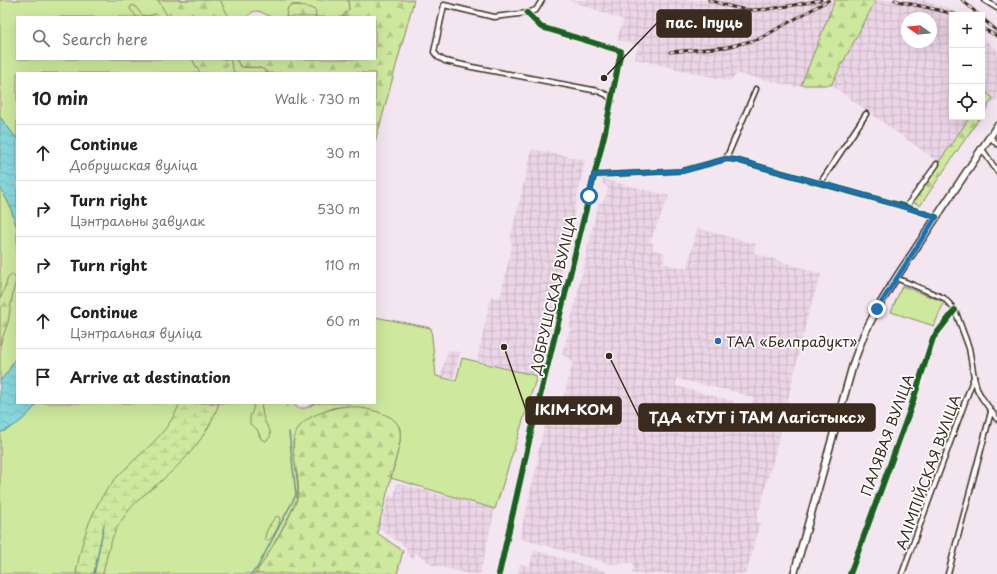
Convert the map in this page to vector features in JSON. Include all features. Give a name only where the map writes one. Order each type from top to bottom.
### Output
[{"type":"main road","points":[[794,574],[854,362],[864,334],[896,278],[997,126]]},
{"type":"street","points":[[445,0],[434,52],[441,59],[472,67],[598,91],[607,95],[612,101]]},
{"type":"street","points":[[444,5],[494,17],[527,13],[536,10],[542,0]]},
{"type":"street","points":[[984,0],[997,8]]},
{"type":"street","name":"ДОБРУШСКАЯ ВУЛІЦА","points":[[499,574],[530,437],[612,101],[621,51],[542,27],[527,13]]},
{"type":"street","points":[[726,159],[756,89]]},
{"type":"street","points":[[821,182],[866,114]]},
{"type":"street","points":[[990,137],[997,144]]},
{"type":"street","points":[[982,149],[997,171]]},
{"type":"street","points":[[594,175],[682,171],[726,159],[736,160],[821,182],[936,217]]},
{"type":"street","points":[[906,207],[937,164]]},
{"type":"street","points":[[896,278],[944,298],[955,310],[969,348],[974,377],[982,398],[997,419]]},
{"type":"street","name":"ПАЛЯВАЯ ВУЛІЦА","points":[[850,574],[910,410],[933,338],[955,310]]},
{"type":"street","name":"АЛІМПІЙСКАЯ ВУЛІЦА","points":[[902,574],[974,377]]},
{"type":"street","points":[[948,574],[991,412]]},
{"type":"shaded area","points":[[568,0],[835,0],[801,85],[795,87],[738,74],[729,81],[635,59],[638,45],[617,40],[623,20]]},
{"type":"shaded area","points":[[876,0],[925,0],[956,12],[949,12],[949,120],[980,120],[945,167],[831,85]]},
{"type":"shaded area","points":[[985,40],[997,50],[997,98],[985,114]]},
{"type":"shaded area","points":[[532,149],[585,160],[565,257],[537,376],[477,360],[491,296],[500,298],[512,245],[510,239]]},
{"type":"shaded area","points":[[603,179],[669,196],[650,242],[653,243],[652,249],[665,253],[663,263],[687,269],[697,228],[756,244],[754,253],[821,274],[806,323],[776,450],[756,521],[760,523],[746,574],[632,574],[633,563],[609,564],[519,538],[539,457],[537,456],[548,412],[562,402],[573,362],[562,354],[568,333],[573,329],[569,328],[598,204],[604,201],[608,188],[602,183]],"holes":[[[677,379],[731,391],[753,398],[746,427],[741,425],[743,419],[730,415],[733,401],[676,386]]]},
{"type":"shaded area","points":[[448,350],[460,352],[454,379],[441,376]]},
{"type":"shaded area","points":[[397,483],[495,509],[480,574],[469,574],[432,565],[416,553],[413,559],[406,553],[406,547],[380,529],[389,495],[394,497]]},
{"type":"shaded area","points":[[534,550],[605,571],[608,574],[517,574],[520,564],[530,566]]},
{"type":"green space","points":[[0,0],[348,0],[349,8],[343,16],[316,16],[308,8],[302,5],[291,5],[287,10],[286,16],[269,16],[257,11],[248,16],[16,16],[16,60],[237,60],[240,66],[258,67],[267,72],[16,72],[16,138],[0,117]]},
{"type":"green space","points":[[158,0],[220,0],[228,16],[167,16]]},
{"type":"green space","points":[[348,0],[414,0],[376,139],[376,72],[267,72],[258,67],[240,66],[237,60],[376,60],[376,16],[343,16],[349,9]]},
{"type":"green space","points":[[835,0],[876,0],[831,85],[801,85]]},
{"type":"green space","points":[[134,5],[142,15],[147,16],[136,16],[130,9],[131,6]]},
{"type":"green space","points":[[291,5],[305,6],[315,10],[316,15],[286,16],[288,7]]},
{"type":"green space","points":[[156,14],[159,16],[147,16]]},
{"type":"green space","points":[[193,60],[230,60],[234,72],[199,72]]},
{"type":"green space","points":[[987,93],[993,98],[985,110],[985,96]]},
{"type":"green space","points":[[968,120],[978,120],[920,206],[912,201]]},
{"type":"green space","points":[[0,187],[10,206],[16,225],[16,357],[9,370],[0,381]]},
{"type":"green space","points":[[11,275],[14,275],[16,280],[8,322],[0,345],[0,300],[8,278]]},
{"type":"green space","points":[[902,286],[944,302],[934,326],[891,312]]},
{"type":"green space","points":[[376,317],[431,328],[436,376],[456,381],[462,358],[537,376],[495,509],[391,478],[400,442],[400,428],[379,413],[348,406],[332,408],[303,423],[298,429],[293,442],[298,489],[296,502],[271,550],[255,574],[0,574],[0,433],[21,421],[36,404],[293,404],[298,408],[306,408],[313,404],[376,404]]},
{"type":"green space","points":[[180,404],[219,404],[209,427],[187,457],[145,494],[128,512],[116,530],[110,544],[103,574],[76,574],[85,534],[102,497],[119,475],[161,434]]},
{"type":"green space","points":[[252,404],[261,404],[263,417],[270,430],[270,437],[266,441],[261,439],[257,429],[250,424],[250,417],[254,407]]},
{"type":"green space","points":[[348,406],[384,414],[396,422],[400,429],[400,442],[377,533],[403,551],[397,574],[255,574],[288,519],[298,496],[293,442],[296,432],[302,424],[313,416],[334,408]]},
{"type":"green space","points":[[277,516],[280,518],[280,521],[274,535],[267,541],[265,536],[267,530]]},
{"type":"water","points":[[0,117],[16,138],[16,225],[10,206],[0,187]]},
{"type":"water","points":[[16,357],[16,404],[36,404],[21,421],[0,433],[0,381],[9,370]]},
{"type":"waterway","points":[[251,574],[257,568],[296,495],[289,432]]},
{"type":"waterway","points":[[94,574],[104,525]]},
{"type":"railway","points":[[709,0],[747,10],[778,8],[821,0]]},
{"type":"railway","points":[[670,52],[727,47],[759,39],[829,0]]},
{"type":"railway","points":[[895,0],[949,13]]},
{"type":"railway","points":[[962,0],[976,12]]},
{"type":"railway","points":[[985,21],[997,31]]},
{"type":"railway","points":[[985,30],[997,36]]},
{"type":"cycle path","points":[[499,574],[530,437],[605,132],[621,51],[541,27],[527,13]]},
{"type":"cycle path","points":[[594,175],[682,171],[726,159],[736,160],[906,207],[936,217]]},
{"type":"cycle path","points":[[850,574],[910,410],[933,338],[955,310]]},
{"type":"place","name":"пас. Іпуць","points":[[604,78]]},
{"type":"place","name":"ТАА «Белпрадукт»","points":[[718,341]]},
{"type":"place","name":"IKIM-KOM","points":[[504,347]]},
{"type":"place","name":"ТДА «ТУТ і ТАМ Лагістыкс»","points":[[609,356]]},
{"type":"route","points":[[589,196],[594,175],[682,171],[726,159],[736,160],[821,182],[936,217],[877,309]]}]
